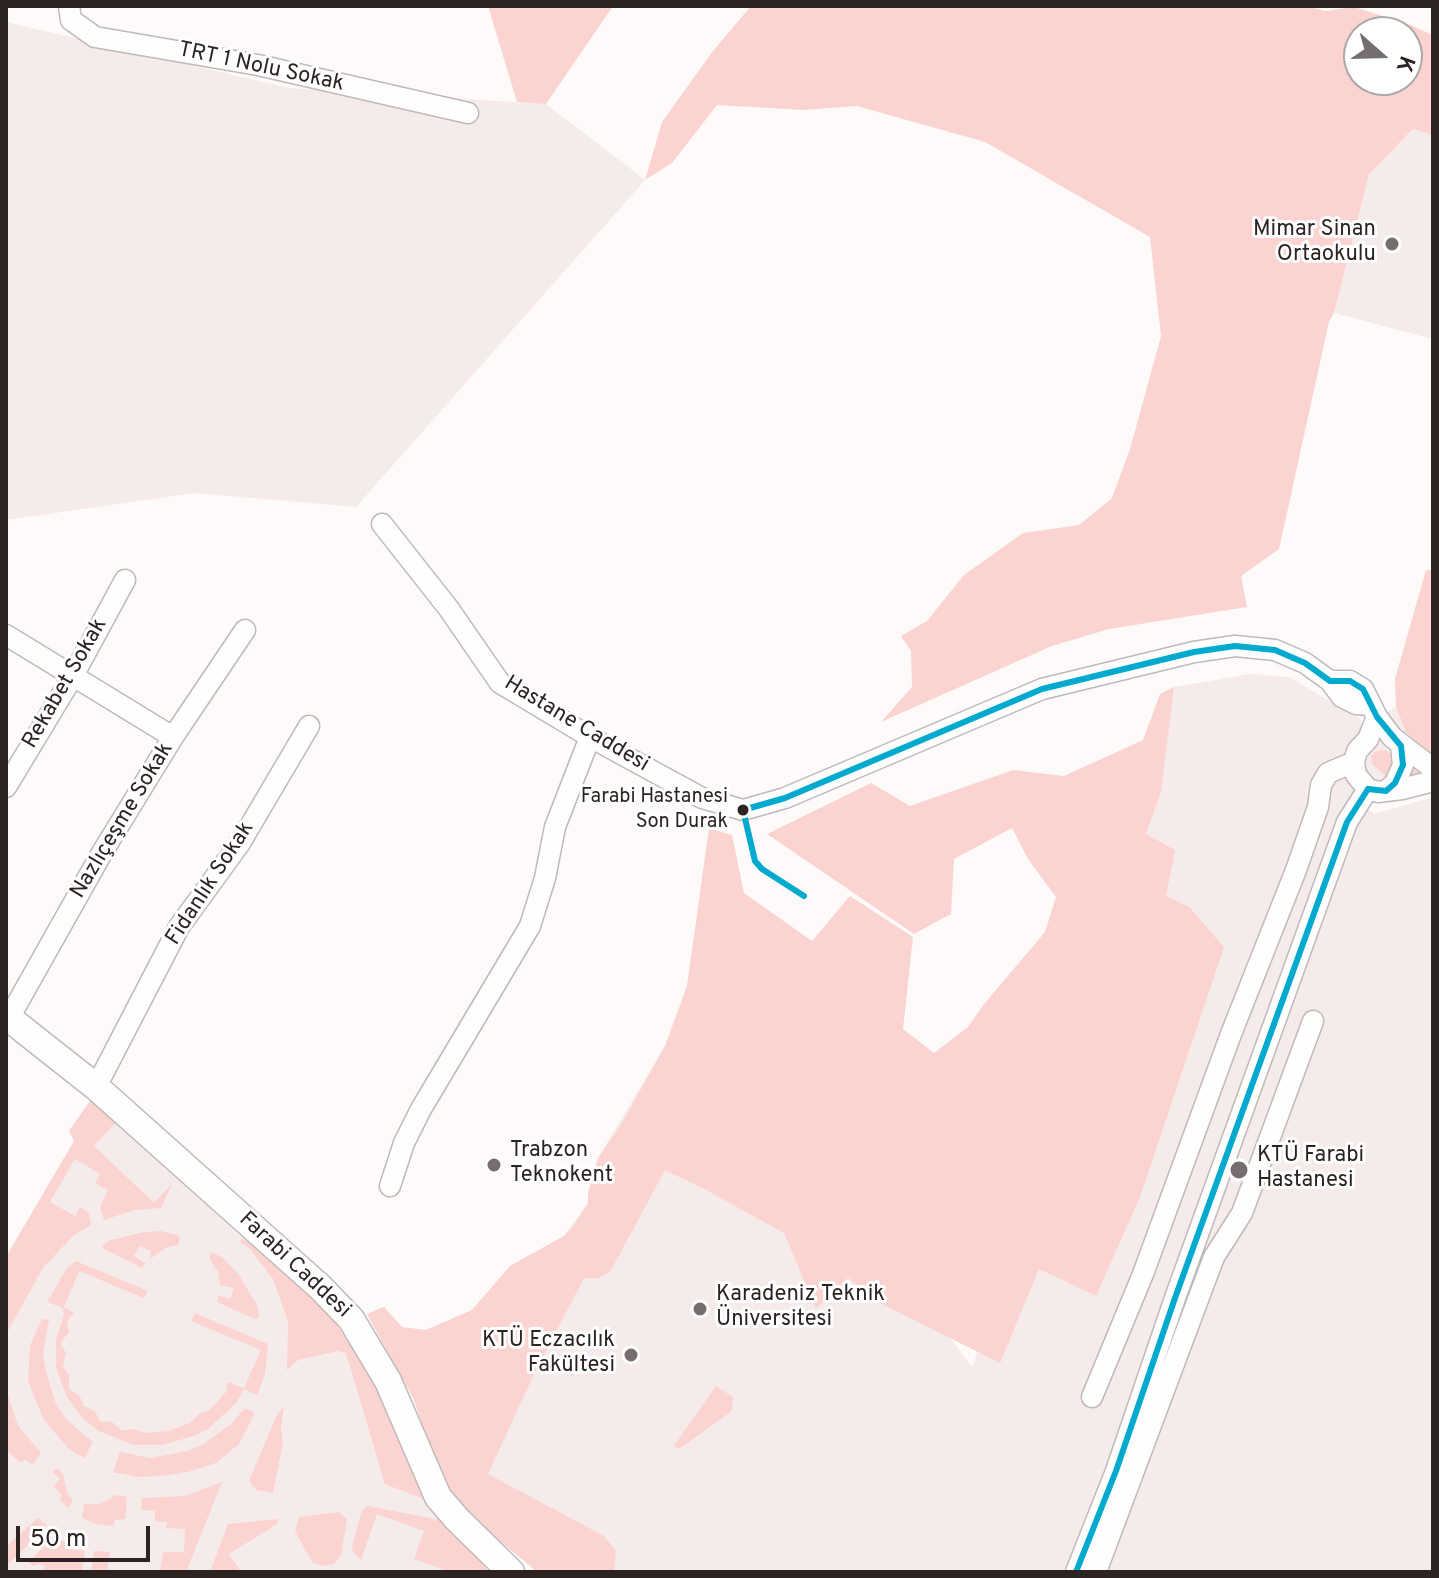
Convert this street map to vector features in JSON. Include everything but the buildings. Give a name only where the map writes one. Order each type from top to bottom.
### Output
[{"type":"street","name":"TRT 1 Nolu Sokak","points":[[69,6],[71,20],[95,37],[258,65],[468,113]]},
{"type":"street","name":"Hastane Caddesi","points":[[382,524],[449,609],[500,683],[590,737],[702,798],[743,810],[785,798],[1042,689],[1194,652],[1235,646],[1275,650],[1305,663],[1330,681],[1342,697],[1373,711],[1396,742],[1433,766]]},
{"type":"street","name":"Rekabet Sokak","points":[[7,782],[73,676],[125,580]]},
{"type":"street","name":"Nazlıçeşme Sokak","points":[[7,1017],[173,737],[245,630]]},
{"type":"street","points":[[6,635],[173,737]]},
{"type":"street","points":[[1368,739],[1373,711]]},
{"type":"street","name":"Fidanlık Sokak","points":[[96,1087],[179,927],[240,843],[309,726]]},
{"type":"street","points":[[1076,1572],[1116,1471],[1169,1313],[1347,822],[1377,790],[1395,783],[1403,765],[1396,742],[1378,736],[1368,739],[1357,751],[1354,762],[1356,775],[1377,790],[1433,781]]},
{"type":"street","points":[[390,1186],[404,1143],[421,1109],[530,926],[545,878],[555,827],[590,737]]},
{"type":"street","points":[[1092,1397],[1143,1274],[1231,1034],[1296,870],[1318,807],[1321,785],[1328,773],[1354,762]]},
{"type":"street","name":"Farabi Caddesi","points":[[7,1017],[96,1087],[320,1287],[351,1319],[388,1381],[438,1497],[511,1572]]},
{"type":"street","points":[[1096,1572],[1214,1257],[1242,1213],[1313,1021]]},
{"type":"shaded area","points":[[488,6],[613,6],[546,104],[517,102]]},
{"type":"shaded area","points":[[751,6],[1308,6],[1325,11],[1354,7],[1383,16],[1343,16],[1343,96],[1423,96],[1423,31],[1433,35],[1433,135],[1413,129],[1369,174],[1334,313],[1329,322],[1279,549],[1241,576],[1247,607],[1109,629],[1052,646],[881,722],[912,687],[911,651],[901,636],[927,621],[964,575],[1023,533],[1079,525],[1112,498],[1130,449],[1161,336],[1150,237],[985,142],[857,106],[803,110],[717,105],[672,163],[645,180],[662,122],[713,51]]},
{"type":"shaded area","points":[[6,22],[289,88],[546,104],[645,180],[356,507],[194,493],[6,520]]},
{"type":"shaded area","name":"Mimar Sinan Ortaokulu","points":[[1413,129],[1433,135],[1433,339],[1334,313],[1369,174]]},
{"type":"shaded area","points":[[1426,570],[1433,571],[1433,766],[1361,785],[1350,795],[1374,814],[1433,797],[1433,1572],[537,1572],[439,1472],[413,1398],[367,1314],[384,1307],[402,1327],[426,1330],[472,1310],[510,1266],[564,1236],[588,1203],[598,1158],[665,1046],[841,1194],[972,1367],[1119,972],[1140,831],[1157,788],[1174,687],[1250,674],[1289,677],[1361,719],[1362,728],[1396,707],[1395,679]]},
{"type":"shaded area","points":[[1426,570],[1433,571],[1433,753],[1406,732],[1396,707],[1395,679]]},
{"type":"shaded area","points":[[1174,687],[1161,792],[1146,834],[1175,850],[1166,896],[1189,907],[1224,947],[1140,1197],[1096,1296],[1039,1269],[1000,1363],[880,1303],[848,1278],[816,1309],[784,1233],[665,1170],[610,1272],[599,1278],[584,1278],[534,1374],[488,1474],[604,1536],[616,1551],[614,1572],[537,1572],[458,1506],[439,1472],[413,1398],[367,1314],[384,1307],[402,1327],[426,1330],[472,1310],[510,1266],[564,1236],[574,1225],[588,1203],[598,1158],[622,1123],[665,1046],[687,986],[709,828],[732,835],[744,893],[812,941],[850,896],[913,937],[903,1029],[934,1053],[968,1027],[1045,932],[1056,897],[1028,859],[1012,828],[954,859],[951,914],[914,934],[767,834],[871,783],[910,806],[1013,770],[1064,776],[1143,740],[1160,694]]},
{"type":"shaded area","points":[[1385,750],[1424,773],[1395,779],[1384,775],[1372,764],[1371,756],[1376,751]]},
{"type":"shaded area","points":[[90,1101],[112,1117],[245,1241],[272,1258],[361,1361],[393,1418],[426,1500],[489,1572],[6,1572],[6,1257],[74,1141],[69,1131]]},
{"type":"shaded area","points":[[90,1101],[117,1121],[94,1146],[154,1203],[172,1184],[161,1208],[134,1210],[104,1220],[100,1207],[108,1190],[95,1183],[100,1174],[75,1159],[50,1202],[75,1216],[80,1207],[89,1213],[91,1225],[74,1235],[43,1268],[6,1334],[6,1257],[74,1141],[69,1131]]},
{"type":"shaded area","points":[[161,1231],[180,1236],[178,1245],[167,1247],[150,1259],[151,1251],[140,1246],[134,1256],[145,1263],[142,1268],[102,1248],[111,1240]]},
{"type":"shaded area","points":[[242,1238],[272,1258],[327,1310],[361,1361],[393,1418],[426,1500],[385,1484],[346,1353],[338,1351],[298,1360],[287,1370],[288,1321],[273,1279],[250,1249],[240,1242]]},
{"type":"shaded area","points":[[212,1252],[223,1258],[239,1275],[257,1305],[259,1318],[217,1302],[218,1295],[230,1299],[234,1288],[220,1285],[218,1272],[209,1258]]},
{"type":"shaded area","points":[[76,1261],[148,1291],[144,1298],[79,1271],[64,1307],[74,1313],[67,1321],[69,1332],[60,1343],[66,1353],[63,1367],[69,1375],[69,1389],[79,1395],[84,1406],[95,1411],[100,1421],[112,1422],[121,1430],[134,1429],[145,1433],[168,1431],[190,1423],[199,1414],[210,1410],[226,1392],[228,1382],[244,1388],[261,1350],[191,1321],[195,1313],[268,1344],[265,1374],[257,1395],[244,1389],[236,1403],[208,1429],[162,1445],[133,1445],[99,1431],[84,1420],[67,1397],[56,1368],[56,1340],[64,1315],[63,1308],[47,1302],[67,1268]]},
{"type":"shaded area","points":[[42,1319],[49,1320],[43,1352],[56,1404],[67,1420],[93,1442],[84,1458],[68,1448],[44,1420],[28,1381],[30,1346]]},
{"type":"shaded area","points":[[716,1386],[733,1397],[732,1411],[679,1449],[674,1446]]},
{"type":"shaded area","points":[[6,1389],[18,1426],[41,1453],[32,1465],[25,1459],[21,1463],[6,1450]]},
{"type":"shaded area","points":[[284,1406],[281,1427],[283,1443],[273,1493],[256,1490],[249,1481],[276,1417]]},
{"type":"shaded area","points":[[245,1408],[255,1413],[239,1444],[216,1463],[161,1476],[139,1477],[113,1472],[120,1452],[150,1458],[187,1451],[202,1445],[230,1425]]},
{"type":"shaded area","points":[[57,1468],[63,1474],[67,1492],[73,1501],[68,1508],[59,1499],[62,1495],[54,1486],[60,1479],[53,1472]]},
{"type":"shaded area","points":[[222,1482],[186,1572],[160,1572],[163,1552],[184,1552],[185,1529],[166,1528],[167,1522],[155,1521],[155,1511],[141,1510],[142,1498],[184,1496]]},
{"type":"shaded area","points":[[116,1495],[127,1497],[125,1519],[115,1520],[113,1526],[82,1518],[84,1504],[100,1504]]},
{"type":"shaded area","points":[[368,1506],[445,1521],[489,1572],[451,1572],[414,1559],[424,1531],[377,1514],[361,1560],[352,1551],[353,1542],[362,1510]]},
{"type":"shaded area","points":[[339,1512],[347,1519],[341,1555],[334,1564],[322,1566],[312,1562],[295,1531],[299,1517]]},
{"type":"shaded area","points":[[38,1518],[47,1526],[6,1566],[6,1547]]},
{"type":"shaded area","points":[[278,1519],[277,1524],[229,1554],[241,1572],[210,1572],[228,1524]]},
{"type":"shaded area","points":[[56,1535],[71,1549],[85,1551],[82,1572],[44,1572],[44,1565],[33,1566],[28,1562]]},
{"type":"shaded area","points":[[94,1551],[110,1552],[107,1572],[91,1572]]},
{"type":"transit line","points":[[743,810],[785,798],[1042,689],[1194,652],[1235,646],[1275,650],[1305,663],[1330,681],[1350,681],[1363,689],[1377,717],[1401,746],[1403,765],[1395,783],[1386,791],[1368,789]]},
{"type":"transit line","points":[[1076,1572],[1116,1471],[1175,1298],[1347,822],[1368,789]]},
{"type":"transit line","points":[[743,810],[755,861],[762,869],[804,896]]},
{"type":"place","name":"Mimar Sinan Ortaokulu","points":[[1392,244]]},
{"type":"place","name":"Farabi Hastanesi Son Durak","points":[[743,810]]},
{"type":"place","name":"Trabzon Teknokent","points":[[494,1165]]},
{"type":"place","name":"KTÜ Farabi Hastanesi","points":[[1239,1170]]},
{"type":"place","name":"Karadeniz Teknik Üniversitesi","points":[[700,1309]]},
{"type":"place","name":"KTÜ Eczacılık Fakültesi","points":[[631,1355]]}]
